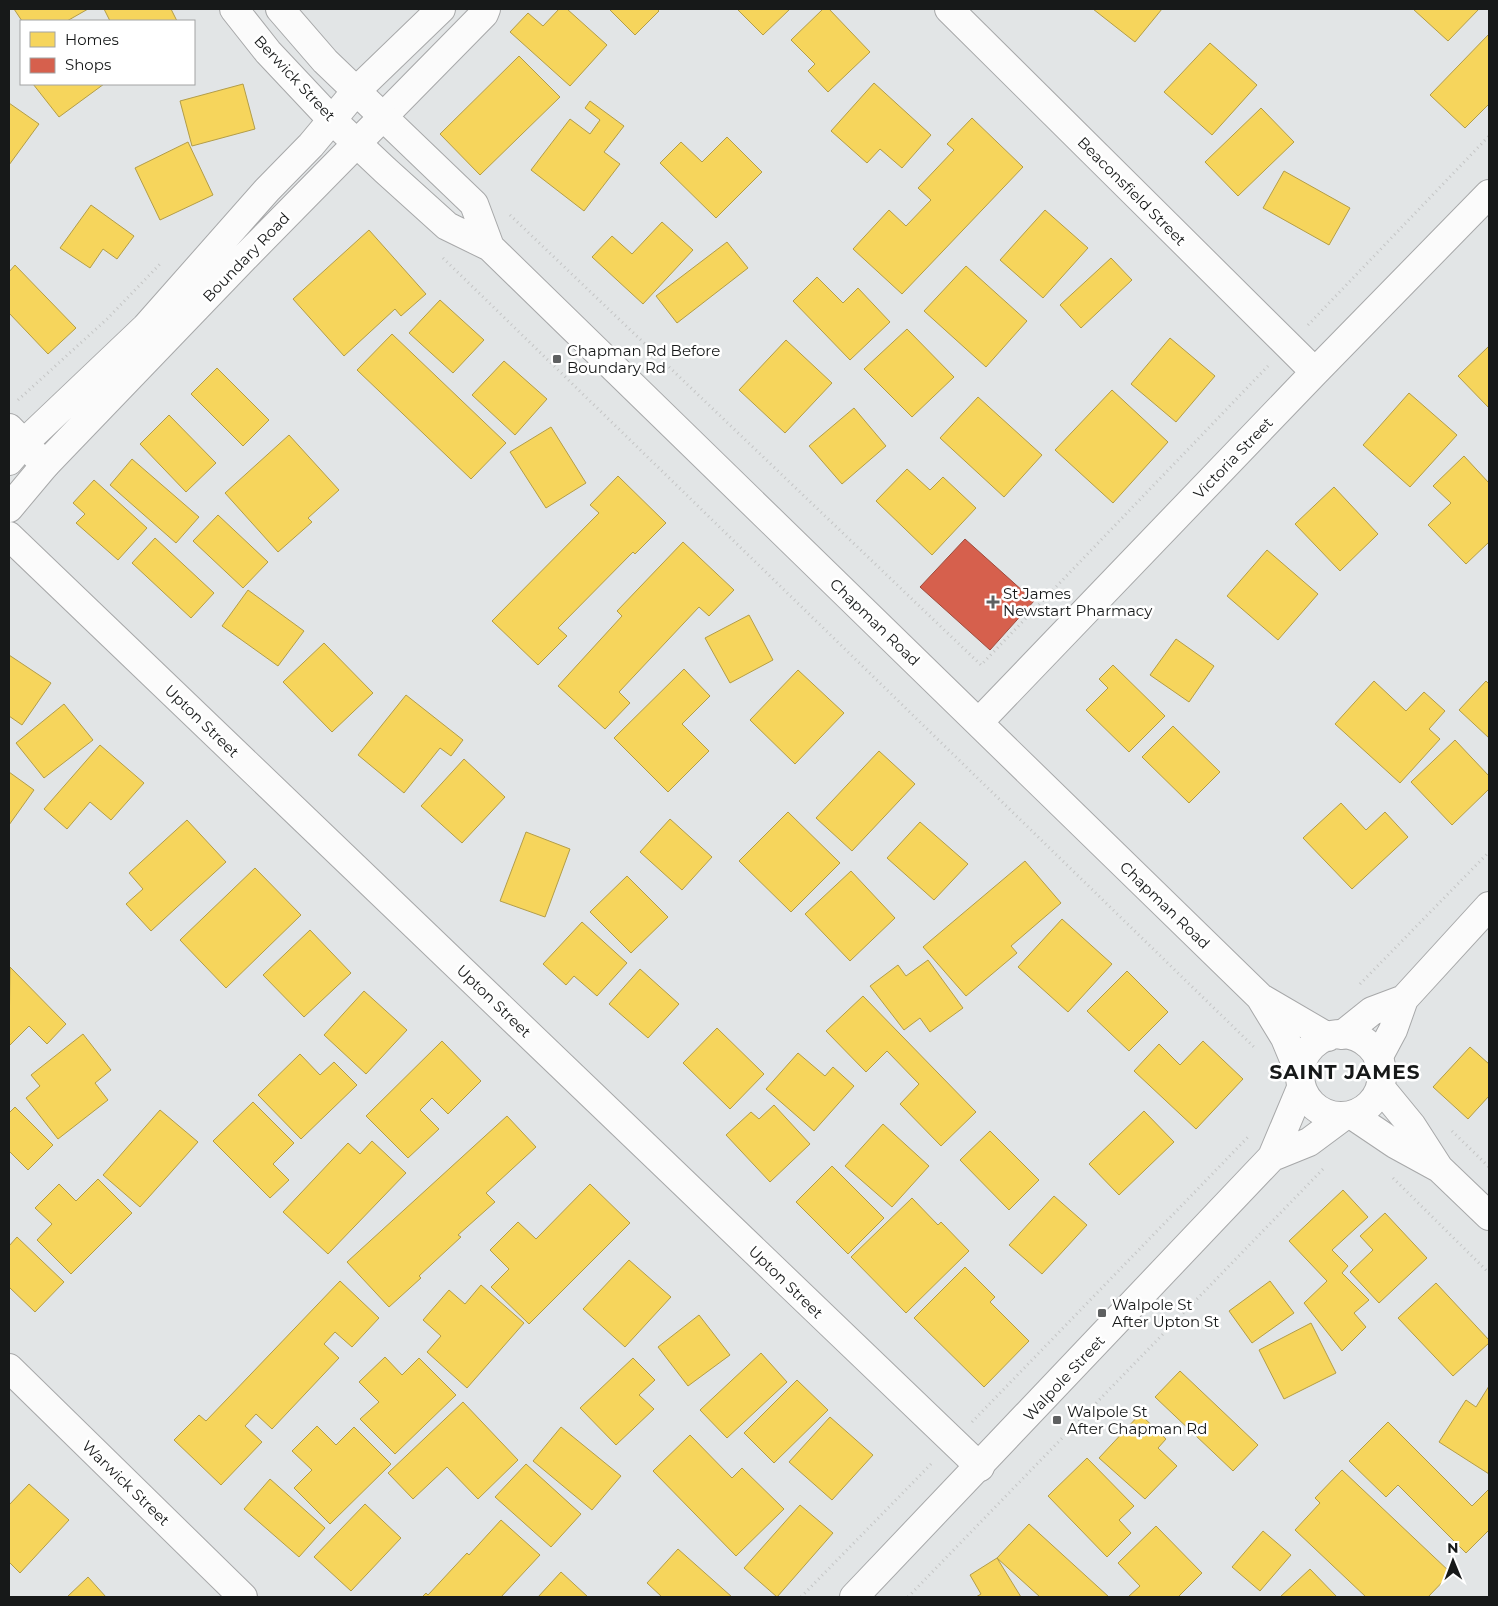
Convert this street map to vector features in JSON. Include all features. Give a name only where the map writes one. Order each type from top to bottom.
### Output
[{"type":"street","name":"Berwick Street","points":[[234,9],[268,52],[331,119],[359,143]]},
{"type":"street","points":[[280,9],[325,61],[383,118]]},
{"type":"street","name":"Boundary Road","points":[[14,444],[146,326],[311,145],[356,91],[441,9]]},
{"type":"street","name":"Boundary Road","points":[[9,508],[45,465],[484,14],[486,9]]},
{"type":"street","name":"Beaconsfield Street","points":[[949,9],[1316,372]]},
{"type":"street","name":"Chapman Road","points":[[383,118],[474,204],[490,247]]},
{"type":"street","name":"Chapman Road","points":[[359,143],[447,226],[490,247],[1260,997],[1285,1038],[1301,1081]]},
{"type":"street","name":"Victoria Street","points":[[979,722],[1489,194]]},
{"type":"street","points":[[14,444],[45,465]]},
{"type":"street","name":"Upton Street","points":[[9,536],[980,1467]]},
{"type":"street","points":[[1378,1058],[1392,1030],[1404,999],[1489,906]]},
{"type":"street","name":"Chapman Road","points":[[1260,997],[1335,1036]]},
{"type":"street","points":[[1404,999],[1372,1011],[1335,1036],[1317,1042],[1308,1051],[1302,1062],[1301,1081],[1308,1100],[1318,1110],[1330,1115],[1348,1116],[1439,1168]]},
{"type":"street","points":[[1335,1036],[1353,1036],[1363,1041],[1378,1058],[1382,1077],[1376,1097],[1369,1105],[1348,1116]]},
{"type":"street","name":"Walpole Street","points":[[854,1597],[980,1467],[1272,1157],[1301,1081]]},
{"type":"street","points":[[1380,1087],[1412,1126],[1439,1168],[1489,1216]]},
{"type":"street","name":"Walpole Street","points":[[1272,1157],[1309,1142],[1348,1116]]},
{"type":"street","name":"Warwick Street","points":[[9,1368],[243,1597]]},
{"type":"path","points":[[508,213],[981,665],[1489,136]]},
{"type":"path","points":[[438,254],[1260,1052]]},
{"type":"path","points":[[16,401],[107,319],[167,257]]},
{"type":"path","points":[[1358,987],[1489,852]]},
{"type":"path","points":[[972,1422],[1252,1132]]},
{"type":"path","points":[[908,1597],[1330,1163]]},
{"type":"path","points":[[1391,1176],[1489,1273]]},
{"type":"path","points":[[801,1597],[934,1461]]},
{"type":"building: Homes","points":[[14,9],[88,9],[69,20],[21,20]]},
{"type":"building: Homes","points":[[104,9],[171,9],[176,20],[110,20]]},
{"type":"building: Homes","points":[[559,9],[567,9],[607,45],[570,86],[510,32],[528,13],[543,26]]},
{"type":"building: Homes","points":[[609,9],[657,9],[659,11],[635,35]]},
{"type":"building: Homes","points":[[737,9],[790,9],[763,35]]},
{"type":"building: Homes","points":[[823,9],[829,9],[870,52],[828,92],[808,71],[815,64],[791,40]]},
{"type":"building: Homes","points":[[1093,9],[1162,9],[1135,42]]},
{"type":"building: Homes","points":[[1413,9],[1479,9],[1448,41]]},
{"type":"building: Homes","points":[[1489,34],[1489,104],[1465,128],[1430,95]]},
{"type":"building: Homes","points":[[1210,43],[1257,85],[1212,135],[1164,92]]},
{"type":"building: Homes","points":[[519,56],[560,97],[480,175],[440,134]]},
{"type":"building: Homes","points":[[874,83],[931,135],[902,168],[880,149],[867,163],[831,131]]},
{"type":"building: Homes","points":[[243,84],[255,129],[192,146],[180,101]]},
{"type":"building: Homes","points":[[34,85],[103,85],[59,117]]},
{"type":"building: Homes","points":[[590,101],[624,126],[604,152],[620,164],[584,211],[531,170],[570,119],[590,134],[600,120],[585,108]]},
{"type":"building: Homes","points":[[9,103],[39,124],[9,165]]},
{"type":"building: Homes","points":[[1261,108],[1294,142],[1238,196],[1205,162]]},
{"type":"building: Homes","points":[[972,118],[1023,167],[902,294],[853,249],[889,210],[906,226],[931,200],[918,188],[954,150],[947,144]]},
{"type":"building: Homes","points":[[727,137],[762,172],[716,218],[660,163],[681,142],[702,162]]},
{"type":"building: Homes","points":[[188,142],[213,195],[160,220],[135,168]]},
{"type":"building: Homes","points":[[1284,171],[1350,208],[1329,245],[1263,208]]},
{"type":"building: Homes","points":[[91,205],[134,236],[117,259],[103,249],[90,268],[60,248]]},
{"type":"building: Homes","points":[[1045,210],[1088,248],[1043,298],[1000,260]]},
{"type":"building: Homes","points":[[662,222],[693,250],[643,304],[592,257],[612,236],[632,254]]},
{"type":"building: Homes","points":[[369,230],[426,294],[401,316],[395,309],[344,356],[293,299]]},
{"type":"building: Homes","points":[[727,242],[748,268],[677,323],[656,296]]},
{"type":"building: Homes","points":[[1111,258],[1132,280],[1081,328],[1060,305]]},
{"type":"building: Homes","points":[[15,265],[76,328],[48,354],[9,313],[9,272]]},
{"type":"building: Homes","points":[[966,266],[1027,321],[986,367],[924,311]]},
{"type":"building: Homes","points":[[817,277],[843,303],[858,288],[890,322],[850,360],[793,301]]},
{"type":"building: Homes","points":[[440,300],[484,340],[453,373],[409,333]]},
{"type":"building: Homes","points":[[907,329],[954,377],[912,417],[864,369]]},
{"type":"building: Homes","points":[[392,334],[506,443],[471,479],[357,370]]},
{"type":"building: Homes","points":[[1170,338],[1215,376],[1176,422],[1131,384]]},
{"type":"building: Homes","points":[[786,340],[832,383],[785,433],[739,390]]},
{"type":"building: Homes","points":[[1489,346],[1489,405],[1488,407],[1458,376]]},
{"type":"building: Homes","points":[[504,361],[547,399],[515,435],[472,395]]},
{"type":"building: Homes","points":[[217,368],[269,420],[243,446],[191,394]]},
{"type":"building: Homes","points":[[1112,390],[1168,442],[1113,503],[1055,450]]},
{"type":"building: Homes","points":[[1409,393],[1457,435],[1410,487],[1363,445]]},
{"type":"building: Homes","points":[[978,397],[1042,455],[1004,497],[940,438]]},
{"type":"building: Homes","points":[[854,408],[886,446],[842,484],[809,446]]},
{"type":"building: Homes","points":[[169,415],[216,463],[186,492],[140,444]]},
{"type":"building: Homes","points":[[551,427],[586,483],[546,508],[510,452]]},
{"type":"building: Homes","points":[[289,435],[339,490],[308,518],[312,522],[278,552],[225,493]]},
{"type":"building: Homes","points":[[1464,456],[1489,483],[1489,542],[1466,564],[1428,525],[1451,503],[1433,486]]},
{"type":"building: Homes","points":[[132,459],[199,517],[176,543],[110,485]]},
{"type":"building: Homes","points":[[907,469],[930,490],[943,477],[976,508],[932,555],[876,501]]},
{"type":"building: Homes","points":[[618,476],[666,523],[635,554],[633,552],[558,628],[567,636],[538,665],[492,621],[599,513],[590,505]]},
{"type":"building: Homes","points":[[94,480],[147,528],[118,560],[76,523],[85,514],[73,503]]},
{"type":"building: Homes","points":[[1334,487],[1378,534],[1340,571],[1295,524]]},
{"type":"building: Homes","points":[[218,515],[268,562],[243,588],[193,541]]},
{"type":"building: Homes","points":[[155,538],[214,593],[191,618],[132,563]]},
{"type":"building: Homes","points":[[683,542],[734,590],[709,616],[699,607],[619,692],[630,703],[605,729],[558,686],[622,616],[617,611]]},
{"type":"building: Homes","points":[[1267,550],[1318,594],[1278,640],[1227,596]]},
{"type":"building: Homes","points":[[248,590],[304,631],[278,666],[222,626]]},
{"type":"building: Homes","points":[[749,615],[773,660],[730,683],[705,638]]},
{"type":"building: Homes","points":[[1176,639],[1214,666],[1189,702],[1150,675]]},
{"type":"building: Homes","points":[[324,643],[373,693],[332,732],[283,682]]},
{"type":"building: Homes","points":[[9,655],[51,683],[22,725],[9,716]]},
{"type":"building: Homes","points":[[1113,665],[1165,716],[1129,752],[1086,710],[1108,688],[1099,679]]},
{"type":"building: Homes","points":[[684,669],[710,696],[682,724],[709,751],[668,792],[614,738]]},
{"type":"building: Homes","points":[[798,670],[844,713],[795,764],[750,720]]},
{"type":"building: Homes","points":[[1374,681],[1406,711],[1424,692],[1445,711],[1429,729],[1440,739],[1400,783],[1335,724]]},
{"type":"building: Homes","points":[[1486,681],[1489,684],[1489,738],[1459,710]]},
{"type":"building: Homes","points":[[406,695],[463,740],[451,756],[440,748],[404,793],[358,755]]},
{"type":"building: Homes","points":[[64,704],[93,740],[44,778],[16,743]]},
{"type":"building: Homes","points":[[1173,726],[1220,772],[1189,803],[1142,757]]},
{"type":"building: Homes","points":[[1455,740],[1489,776],[1489,789],[1452,825],[1411,782]]},
{"type":"building: Homes","points":[[100,745],[144,783],[111,820],[90,802],[67,829],[44,809]]},
{"type":"building: Homes","points":[[879,751],[915,784],[852,851],[816,818]]},
{"type":"building: Homes","points":[[464,759],[505,797],[462,843],[421,806]]},
{"type":"building: Homes","points":[[9,772],[34,790],[9,825]]},
{"type":"building: Homes","points":[[1341,803],[1366,830],[1385,812],[1408,837],[1352,889],[1303,838]]},
{"type":"building: Homes","points":[[788,812],[840,863],[791,912],[739,861]]},
{"type":"building: Homes","points":[[670,819],[712,857],[682,890],[640,852]]},
{"type":"building: Homes","points":[[187,820],[226,862],[151,931],[126,904],[143,889],[129,873]]},
{"type":"building: Homes","points":[[920,822],[968,864],[934,900],[887,858]]},
{"type":"building: Homes","points":[[526,832],[570,849],[545,917],[500,901]]},
{"type":"building: Homes","points":[[1025,861],[1061,903],[1011,946],[1017,953],[966,996],[923,947]]},
{"type":"building: Homes","points":[[255,868],[301,915],[226,988],[180,940]]},
{"type":"building: Homes","points":[[851,871],[895,918],[850,961],[805,914]]},
{"type":"building: Homes","points":[[627,876],[668,917],[631,953],[590,912]]},
{"type":"building: Homes","points":[[1062,919],[1112,964],[1068,1012],[1018,967]]},
{"type":"building: Homes","points":[[582,922],[627,963],[597,996],[574,976],[566,985],[543,964]]},
{"type":"building: Homes","points":[[310,930],[351,973],[304,1017],[263,975]]},
{"type":"building: Homes","points":[[928,960],[963,1008],[930,1032],[920,1018],[904,1030],[870,986],[898,965],[906,976]]},
{"type":"building: Homes","points":[[10,967],[66,1024],[47,1044],[29,1026],[9,1046]]},
{"type":"building: Homes","points":[[640,969],[679,1004],[648,1038],[609,1004]]},
{"type":"building: Homes","points":[[1127,971],[1168,1012],[1129,1051],[1087,1011]]},
{"type":"building: Homes","points":[[364,991],[407,1030],[366,1074],[324,1035]]},
{"type":"building: Homes","points":[[863,996],[976,1112],[941,1146],[900,1104],[919,1084],[887,1051],[866,1072],[826,1031]]},
{"type":"building: Homes","points":[[717,1028],[764,1074],[730,1109],[683,1063]]},
{"type":"building: Homes","points":[[83,1034],[111,1070],[95,1083],[108,1100],[58,1139],[26,1098],[40,1086],[31,1075]]},
{"type":"building: Homes","points":[[442,1041],[481,1081],[448,1114],[432,1098],[420,1110],[439,1129],[408,1158],[366,1116]]},
{"type":"building: Homes","points":[[1203,1041],[1243,1079],[1196,1129],[1134,1071],[1159,1044],[1180,1065]]},
{"type":"building: Homes","points":[[1470,1047],[1489,1064],[1489,1096],[1468,1119],[1433,1087]]},
{"type":"building: Homes","points":[[798,1053],[825,1076],[833,1067],[854,1086],[814,1131],[766,1089]]},
{"type":"building: Homes","points":[[300,1054],[320,1075],[334,1062],[357,1085],[301,1139],[258,1095]]},
{"type":"building: Homes","points":[[253,1102],[294,1143],[273,1164],[289,1180],[270,1198],[213,1141]]},
{"type":"building: Homes","points":[[774,1105],[810,1144],[770,1182],[726,1135],[751,1112],[759,1119]]},
{"type":"building: Homes","points":[[15,1107],[53,1145],[28,1170],[9,1153],[9,1113]]},
{"type":"building: Homes","points":[[160,1110],[198,1142],[140,1207],[103,1175]]},
{"type":"building: Homes","points":[[1144,1111],[1174,1142],[1119,1195],[1089,1164]]},
{"type":"building: Homes","points":[[507,1116],[536,1147],[486,1193],[495,1202],[458,1235],[461,1237],[419,1276],[421,1278],[389,1307],[347,1262]]},
{"type":"building: Homes","points":[[883,1124],[929,1166],[892,1207],[845,1166]]},
{"type":"building: Homes","points":[[990,1131],[1039,1180],[1009,1210],[960,1160]]},
{"type":"building: Homes","points":[[372,1141],[406,1173],[328,1254],[283,1212],[348,1143],[360,1154]]},
{"type":"building: Homes","points":[[832,1166],[884,1218],[848,1254],[796,1202]]},
{"type":"building: Homes","points":[[98,1179],[132,1213],[71,1274],[37,1240],[52,1224],[35,1208],[59,1184],[76,1201]]},
{"type":"building: Homes","points":[[590,1184],[630,1223],[529,1324],[491,1287],[509,1269],[490,1250],[518,1222],[536,1239]]},
{"type":"building: Homes","points":[[1343,1190],[1368,1217],[1332,1250],[1348,1266],[1342,1273],[1369,1300],[1354,1313],[1366,1327],[1342,1351],[1304,1303],[1327,1281],[1289,1241]]},
{"type":"building: Homes","points":[[1054,1196],[1087,1225],[1042,1274],[1009,1245]]},
{"type":"building: Homes","points":[[912,1198],[938,1225],[941,1222],[969,1251],[906,1313],[851,1257]]},
{"type":"building: Homes","points":[[1385,1213],[1427,1258],[1379,1303],[1350,1272],[1373,1250],[1360,1236]]},
{"type":"building: Homes","points":[[17,1237],[64,1282],[35,1312],[9,1287],[9,1246]]},
{"type":"building: Homes","points":[[629,1260],[671,1297],[625,1347],[583,1309]]},
{"type":"building: Homes","points":[[965,1267],[995,1297],[990,1302],[1029,1341],[984,1387],[914,1318]]},
{"type":"building: Homes","points":[[340,1281],[379,1318],[352,1347],[335,1332],[324,1344],[339,1358],[272,1429],[256,1414],[245,1426],[262,1442],[221,1485],[174,1440],[199,1415],[206,1421]]},
{"type":"building: Homes","points":[[1270,1281],[1294,1313],[1252,1343],[1229,1311]]},
{"type":"building: Homes","points":[[1436,1283],[1489,1340],[1489,1343],[1453,1376],[1398,1318]]},
{"type":"building: Homes","points":[[481,1285],[524,1323],[467,1388],[427,1352],[441,1336],[423,1320],[449,1290],[465,1304]]},
{"type":"building: Homes","points":[[699,1315],[730,1355],[688,1386],[658,1347]]},
{"type":"building: Homes","points":[[1311,1323],[1336,1373],[1284,1399],[1259,1350]]},
{"type":"building: Homes","points":[[761,1353],[787,1382],[727,1438],[700,1410]]},
{"type":"building: Homes","points":[[385,1357],[402,1375],[419,1358],[456,1395],[395,1454],[360,1419],[379,1402],[359,1382]]},
{"type":"building: Homes","points":[[633,1358],[655,1380],[639,1395],[654,1409],[616,1445],[580,1408]]},
{"type":"building: Homes","points":[[1180,1371],[1258,1445],[1233,1471],[1155,1397]]},
{"type":"building: Homes","points":[[797,1380],[828,1410],[774,1463],[744,1433]]},
{"type":"building: Homes","points":[[1489,1386],[1489,1474],[1439,1442],[1466,1400],[1476,1407]]},
{"type":"building: Homes","points":[[463,1402],[518,1460],[478,1499],[447,1467],[413,1499],[388,1473]]},
{"type":"building: Homes","points":[[1140,1414],[1166,1439],[1158,1448],[1177,1466],[1145,1499],[1099,1458]]},
{"type":"building: Homes","points":[[830,1417],[873,1455],[832,1500],[789,1462]]},
{"type":"building: Homes","points":[[1388,1422],[1472,1506],[1489,1489],[1489,1530],[1466,1553],[1398,1485],[1386,1497],[1349,1461]]},
{"type":"building: Homes","points":[[317,1426],[336,1445],[354,1427],[391,1464],[330,1524],[294,1488],[312,1470],[292,1451]]},
{"type":"building: Homes","points":[[561,1427],[621,1476],[592,1510],[533,1461]]},
{"type":"building: Homes","points":[[690,1435],[732,1478],[742,1468],[784,1509],[736,1556],[653,1471]]},
{"type":"building: Homes","points":[[1087,1458],[1134,1506],[1119,1520],[1131,1533],[1107,1557],[1048,1496]]},
{"type":"building: Homes","points":[[526,1464],[581,1514],[551,1547],[495,1497]]},
{"type":"building: Homes","points":[[1342,1470],[1451,1573],[1428,1597],[1366,1597],[1295,1530],[1320,1503],[1315,1498]]},
{"type":"building: Homes","points":[[270,1479],[325,1528],[299,1557],[244,1509]]},
{"type":"building: Homes","points":[[29,1484],[69,1520],[20,1573],[9,1562],[9,1505]]},
{"type":"building: Homes","points":[[365,1504],[401,1538],[351,1591],[314,1557]]},
{"type":"building: Homes","points":[[800,1505],[833,1533],[777,1597],[744,1568]]},
{"type":"building: Homes","points":[[501,1520],[540,1555],[501,1597],[422,1597],[426,1593],[428,1595]]},
{"type":"building: Homes","points":[[1029,1524],[1109,1597],[1040,1597],[997,1558]]},
{"type":"building: Homes","points":[[1156,1526],[1202,1573],[1178,1597],[1128,1597],[1140,1586],[1118,1563]]},
{"type":"building: Homes","points":[[1263,1531],[1291,1555],[1260,1591],[1232,1567]]},
{"type":"building: Homes","points":[[678,1549],[732,1597],[662,1597],[647,1583]]},
{"type":"building: Homes","points":[[997,1558],[1021,1597],[976,1597],[981,1594],[970,1575]]},
{"type":"building: Homes","points":[[1310,1569],[1337,1597],[1280,1597]]},
{"type":"building: Homes","points":[[561,1572],[588,1597],[538,1597]]},
{"type":"building: Homes","points":[[88,1577],[106,1597],[67,1597]]},
{"type":"building: Shops","points":[[965,539],[1034,601],[990,650],[920,587]]},
{"type":"place","name":"Chapman Rd Before Boundary Rd","points":[[557,359]]},
{"type":"place","name":"St James Newstart Pharmacy","points":[[993,602]]},
{"type":"place","name":"Walpole St After Upton St","points":[[1102,1313]]},
{"type":"place","name":"Walpole St After Chapman Rd","points":[[1057,1420]]},
{"type":"district","name":"SAINT JAMES","points":[[1345,1072]]}]
